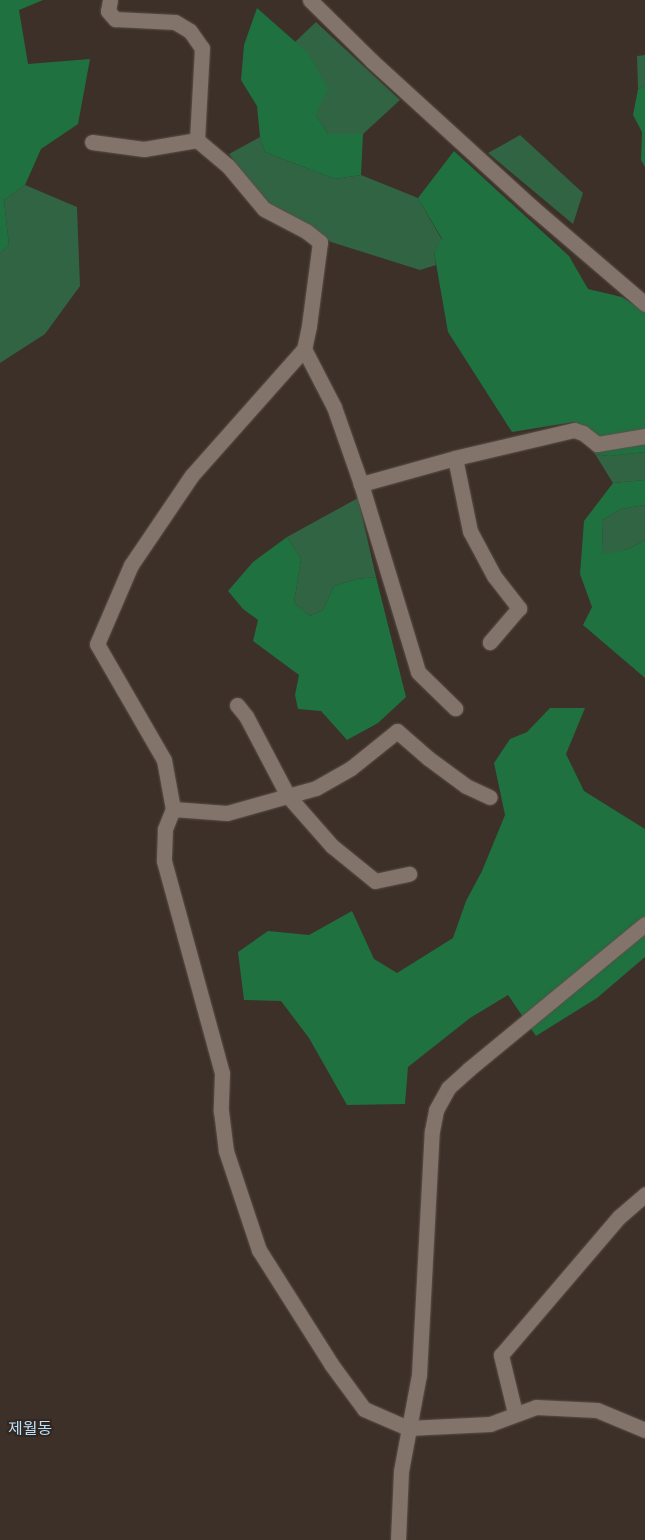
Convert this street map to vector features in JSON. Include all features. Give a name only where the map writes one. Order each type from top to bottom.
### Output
[{"type":"street","points":[[110,0],[108,11],[115,19],[175,22],[190,31],[202,48],[197,140]]},
{"type":"street","points":[[310,0],[401,88],[532,207],[645,304]]},
{"type":"street","points":[[92,142],[144,149],[197,140],[228,166],[264,210],[306,231],[320,242],[309,326],[304,349],[192,475],[131,565],[97,644],[164,760],[173,809],[165,829],[164,861],[222,1073],[221,1111],[226,1151],[259,1250],[331,1364],[364,1409],[408,1428],[490,1424],[515,1413],[536,1407],[597,1410],[645,1430]]},
{"type":"street","points":[[304,349],[334,407],[360,484],[418,672],[455,708]]},
{"type":"street","points":[[360,484],[455,458],[574,430],[583,432],[597,444],[645,436]]},
{"type":"street","points":[[455,458],[470,530],[494,576],[519,608],[490,642]]},
{"type":"street","points":[[237,705],[254,730],[288,796],[332,846],[375,881],[409,874]]},
{"type":"street","points":[[173,809],[227,813],[316,788],[351,768],[397,731],[428,758],[466,786],[490,796]]},
{"type":"street","points":[[398,1540],[401,1470],[419,1375],[432,1131],[436,1110],[448,1088],[468,1069],[645,924]]},
{"type":"street","points":[[515,1413],[501,1355],[619,1217],[645,1194]]},
{"type":"green space","points":[[0,0],[43,0],[19,10],[28,64],[90,59],[78,124],[41,149],[25,185],[4,200],[9,246],[0,253]]},
{"type":"green space","points":[[257,8],[308,53],[328,89],[316,115],[328,134],[363,134],[361,175],[335,179],[265,152],[260,137],[257,106],[241,80],[244,45]]},
{"type":"green space","points":[[316,22],[400,100],[363,134],[328,134],[316,115],[295,42]]},
{"type":"green space","points":[[645,55],[645,86],[638,89],[637,56]]},
{"type":"green space","points":[[645,86],[645,167],[641,160],[642,132],[633,115],[638,89]]},
{"type":"green space","points":[[520,135],[583,193],[573,224],[488,153]]},
{"type":"green space","points":[[260,137],[265,152],[335,179],[361,175],[418,198],[442,240],[434,252],[436,265],[420,270],[331,242],[285,211],[263,202],[229,154]]},
{"type":"green space","points":[[454,151],[569,256],[588,289],[622,297],[645,312],[645,452],[609,456],[595,454],[574,422],[512,432],[448,332],[434,252],[442,239],[418,198]]},
{"type":"green space","points":[[25,185],[77,207],[80,286],[45,334],[0,363],[0,253],[9,246],[4,200]]},
{"type":"green space","points":[[645,452],[645,480],[613,483],[595,454],[609,456]]},
{"type":"green space","points":[[645,480],[645,505],[621,509],[602,520],[603,554],[629,549],[645,540],[645,678],[583,625],[592,607],[580,574],[584,521],[613,483]]},
{"type":"green space","points":[[358,498],[376,577],[357,579],[334,586],[323,610],[310,616],[294,603],[301,559],[287,537]]},
{"type":"green space","points":[[645,505],[645,540],[629,549],[603,555],[602,520],[621,509]]},
{"type":"green space","points":[[287,537],[301,559],[294,603],[310,616],[323,610],[334,586],[357,579],[376,577],[406,697],[378,723],[347,740],[321,711],[298,709],[295,695],[299,675],[253,641],[258,620],[243,609],[228,591],[253,562]]},
{"type":"green space","points":[[550,708],[585,708],[566,754],[584,791],[645,829],[645,957],[597,998],[536,1036],[508,995],[470,1018],[408,1067],[405,1104],[347,1105],[309,1038],[281,1001],[244,1000],[238,952],[268,931],[309,935],[352,911],[374,959],[397,973],[453,938],[466,901],[482,871],[505,815],[494,763],[510,739],[527,732]]},
{"type":"district","name":"제월동","points":[[30,1429]]}]
